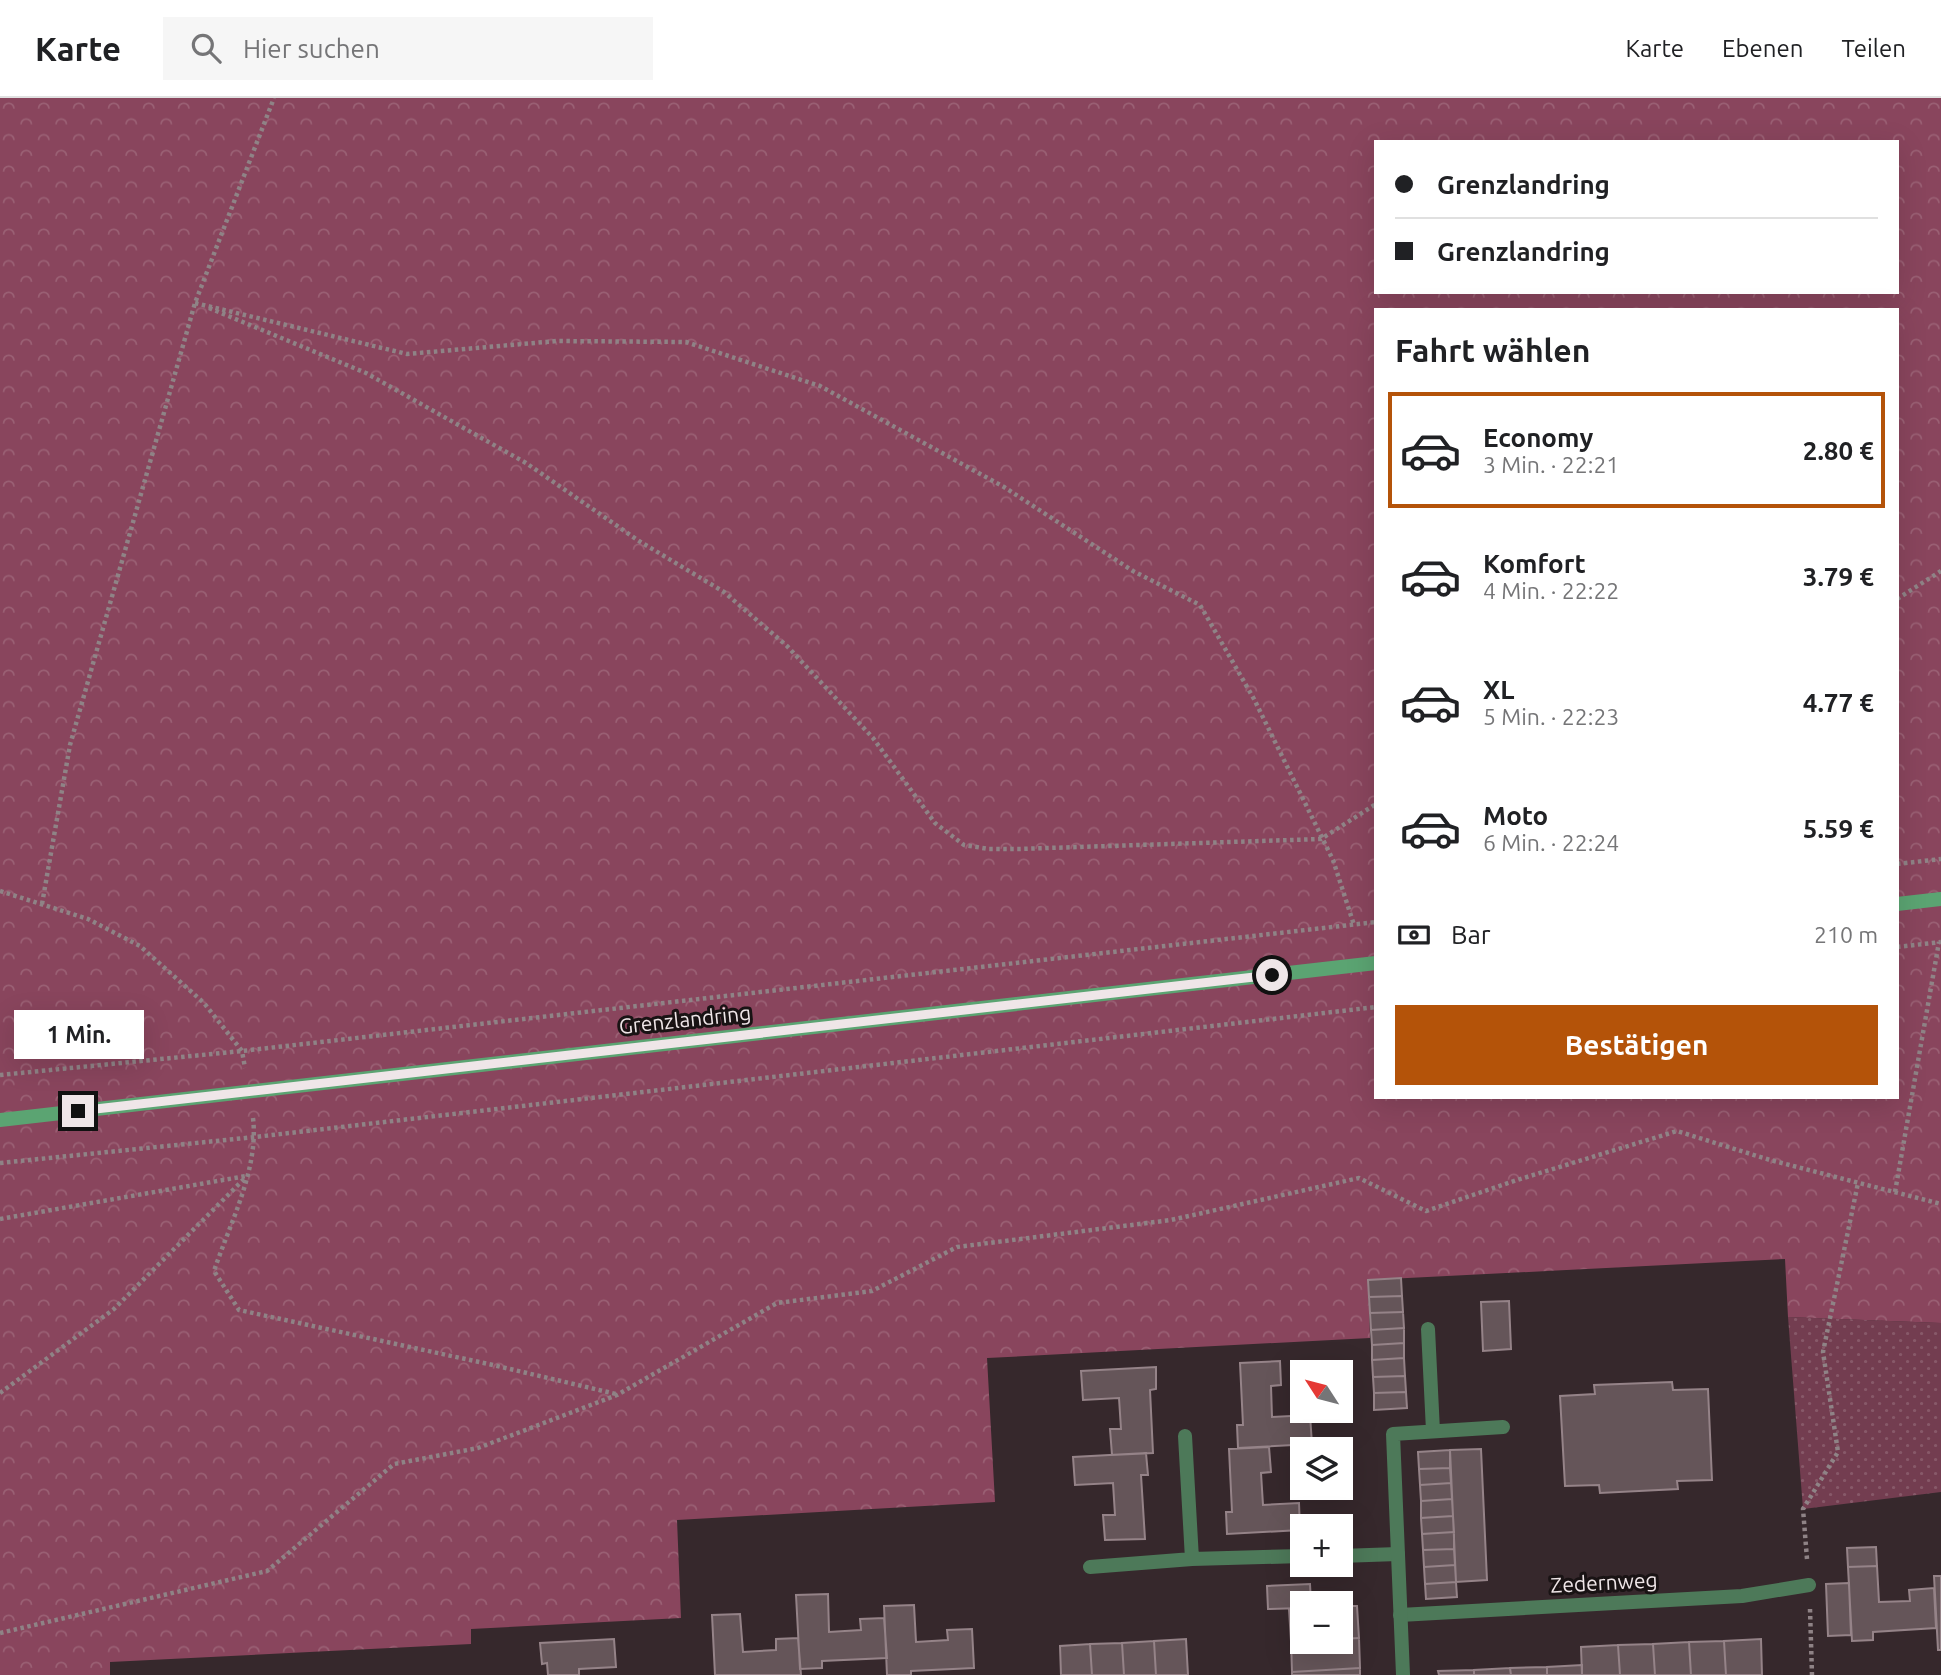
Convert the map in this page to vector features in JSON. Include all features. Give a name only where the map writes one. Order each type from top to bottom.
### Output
[{"type":"main road","points":[[1899,904],[1941,899]]},
{"type":"main road","name":"Grenzlandring","points":[[0,1120],[1374,964]]},
{"type":"street","points":[[1428,1329],[1433,1431]]},
{"type":"street","points":[[1403,1675],[1393,1434],[1503,1427]]},
{"type":"street","points":[[1185,1436],[1192,1559]]},
{"type":"street","points":[[1353,1556],[1398,1554]]},
{"type":"street","points":[[1090,1567],[1192,1559],[1290,1556]]},
{"type":"street","name":"Zedernweg","points":[[1399,1615],[1742,1596],[1809,1585]]},
{"type":"path","points":[[41,904],[70,745],[195,303],[274,98]]},
{"type":"path","points":[[195,303],[407,354],[557,341],[685,342],[820,386],[1004,487],[1133,571],[1200,605],[1254,699],[1333,860],[1354,925]]},
{"type":"path","points":[[195,303],[366,373],[526,463],[639,541],[724,592],[787,646],[873,738],[935,823],[964,845],[989,849],[1017,849],[1321,839],[1374,805]]},
{"type":"path","points":[[1899,598],[1941,571]]},
{"type":"path","points":[[1899,864],[1941,859]]},
{"type":"path","points":[[0,891],[88,919],[140,946],[204,1003],[242,1051],[249,1090]]},
{"type":"path","points":[[0,1075],[242,1051],[1374,922]]},
{"type":"path","points":[[1895,1192],[1940,942],[1899,947]]},
{"type":"path","points":[[0,1163],[255,1137],[1374,1007]]},
{"type":"path","points":[[0,1633],[267,1571],[394,1464],[478,1448],[617,1395],[777,1303],[872,1292],[957,1247],[1171,1220],[1359,1178],[1426,1211],[1677,1131],[1770,1160],[1941,1204]]},
{"type":"path","points":[[255,1137],[247,1176],[214,1270],[239,1310],[493,1364],[617,1395]]},
{"type":"path","points":[[0,1219],[247,1176]]},
{"type":"path","points":[[0,1393],[114,1309],[247,1176]]},
{"type":"path","points":[[1802,1509],[1838,1451],[1823,1352],[1858,1183]]},
{"type":"shaded area","points":[[1788,1317],[1941,1323],[1941,1492],[1803,1509]]},
{"type":"green space","points":[[0,98],[1941,98],[1941,1323],[1788,1317],[1785,1259],[1368,1280],[1370,1338],[987,1358],[995,1502],[677,1520],[681,1618],[471,1629],[471,1644],[110,1662],[110,1675],[0,1675]]},
{"type":"building","points":[[1401,1278],[1402,1296],[1369,1297],[1368,1280]]},
{"type":"building","points":[[1402,1296],[1403,1312],[1370,1313],[1369,1297]]},
{"type":"building","points":[[1509,1301],[1511,1349],[1483,1351],[1481,1302]]},
{"type":"building","points":[[1403,1312],[1404,1328],[1371,1330],[1370,1313]]},
{"type":"building","points":[[1404,1328],[1404,1343],[1372,1345],[1371,1330]]},
{"type":"building","points":[[1404,1343],[1404,1358],[1372,1360],[1372,1345]]},
{"type":"building","points":[[1404,1358],[1405,1376],[1373,1377],[1372,1360]]},
{"type":"building","points":[[1280,1361],[1281,1385],[1271,1386],[1272,1417],[1290,1416],[1290,1423],[1311,1423],[1312,1437],[1290,1437],[1290,1445],[1238,1448],[1237,1425],[1243,1425],[1240,1363]]},
{"type":"building","points":[[1156,1367],[1156,1389],[1150,1390],[1153,1453],[1112,1455],[1110,1429],[1121,1429],[1119,1398],[1083,1400],[1081,1371]]},
{"type":"building","points":[[1405,1376],[1406,1392],[1374,1393],[1373,1377]]},
{"type":"building","points":[[1672,1382],[1673,1390],[1708,1389],[1712,1480],[1677,1481],[1678,1489],[1600,1493],[1599,1485],[1565,1486],[1560,1396],[1595,1394],[1594,1385]]},
{"type":"building","points":[[1406,1392],[1407,1408],[1374,1410],[1374,1393]]},
{"type":"building","points":[[1269,1447],[1271,1472],[1261,1473],[1263,1505],[1299,1503],[1299,1514],[1290,1514],[1290,1531],[1227,1534],[1226,1512],[1232,1512],[1229,1449]]},
{"type":"building","points":[[1481,1449],[1487,1580],[1456,1582],[1450,1450]]},
{"type":"building","points":[[1450,1450],[1450,1468],[1419,1469],[1418,1452]]},
{"type":"building","points":[[1146,1453],[1148,1475],[1141,1475],[1145,1539],[1105,1540],[1103,1515],[1115,1515],[1113,1483],[1075,1485],[1073,1457]]},
{"type":"building","points":[[1450,1468],[1451,1483],[1420,1485],[1419,1469]]},
{"type":"building","points":[[1451,1483],[1452,1499],[1421,1501],[1420,1485]]},
{"type":"building","points":[[1452,1499],[1453,1516],[1421,1518],[1421,1501]]},
{"type":"building","points":[[1453,1516],[1454,1532],[1422,1534],[1421,1518]]},
{"type":"building","points":[[1454,1532],[1454,1549],[1423,1550],[1422,1534]]},
{"type":"building","points":[[1876,1547],[1877,1566],[1848,1567],[1847,1548]]},
{"type":"building","points":[[1454,1549],[1455,1565],[1424,1567],[1423,1550]]},
{"type":"building","points":[[1455,1565],[1456,1582],[1425,1584],[1424,1567]]},
{"type":"building","points":[[1877,1566],[1879,1602],[1910,1601],[1909,1590],[1934,1588],[1936,1628],[1873,1632],[1873,1640],[1852,1641],[1848,1567]]},
{"type":"building","points":[[1934,1576],[1941,1576],[1941,1650],[1938,1650]]},
{"type":"building","points":[[1456,1582],[1457,1597],[1426,1599],[1425,1584]]},
{"type":"building","points":[[1849,1583],[1851,1635],[1828,1636],[1826,1584]]},
{"type":"building","points":[[1310,1584],[1310,1591],[1290,1591],[1290,1608],[1268,1609],[1267,1586]]},
{"type":"building","points":[[828,1594],[829,1632],[861,1630],[860,1619],[884,1618],[887,1658],[822,1661],[822,1668],[800,1669],[796,1595]]},
{"type":"building","points":[[914,1605],[916,1642],[948,1640],[947,1630],[972,1629],[974,1668],[887,1675],[884,1606]]},
{"type":"building","points":[[1353,1606],[1357,1606],[1359,1638],[1353,1638]]},
{"type":"building","points":[[740,1614],[743,1652],[776,1650],[776,1639],[798,1638],[801,1675],[715,1675],[712,1615]]},
{"type":"building","points":[[1353,1638],[1359,1638],[1360,1668],[1292,1672],[1291,1654],[1353,1654]]},
{"type":"building","points":[[614,1639],[616,1667],[579,1669],[579,1675],[548,1675],[547,1663],[542,1664],[540,1643]]},
{"type":"building","points":[[1186,1639],[1188,1675],[1156,1675],[1154,1641]]},
{"type":"building","points":[[1761,1639],[1762,1675],[1726,1675],[1724,1641]]},
{"type":"building","points":[[1154,1641],[1156,1675],[1124,1675],[1122,1643]]},
{"type":"building","points":[[1724,1641],[1726,1675],[1691,1675],[1689,1642]]},
{"type":"building","points":[[1689,1642],[1691,1675],[1655,1675],[1653,1644]]},
{"type":"building","points":[[1122,1643],[1124,1675],[1092,1675],[1090,1644]]},
{"type":"building","points":[[1090,1644],[1092,1675],[1061,1675],[1060,1646]]},
{"type":"building","points":[[1653,1644],[1655,1675],[1620,1675],[1618,1645]]},
{"type":"building","points":[[1618,1645],[1620,1675],[1582,1675],[1581,1647]]},
{"type":"building","points":[[1582,1665],[1582,1675],[1547,1675],[1547,1667]]},
{"type":"building","points":[[1547,1667],[1547,1675],[1511,1675],[1510,1668]]},
{"type":"building","points":[[1360,1668],[1360,1675],[1292,1675],[1292,1672]]},
{"type":"building","points":[[1510,1668],[1511,1675],[1474,1675],[1474,1670]]},
{"type":"building","points":[[1474,1670],[1474,1675],[1439,1675],[1438,1671]]},
{"type":"route","points":[[78,1111],[1272,975]]}]
